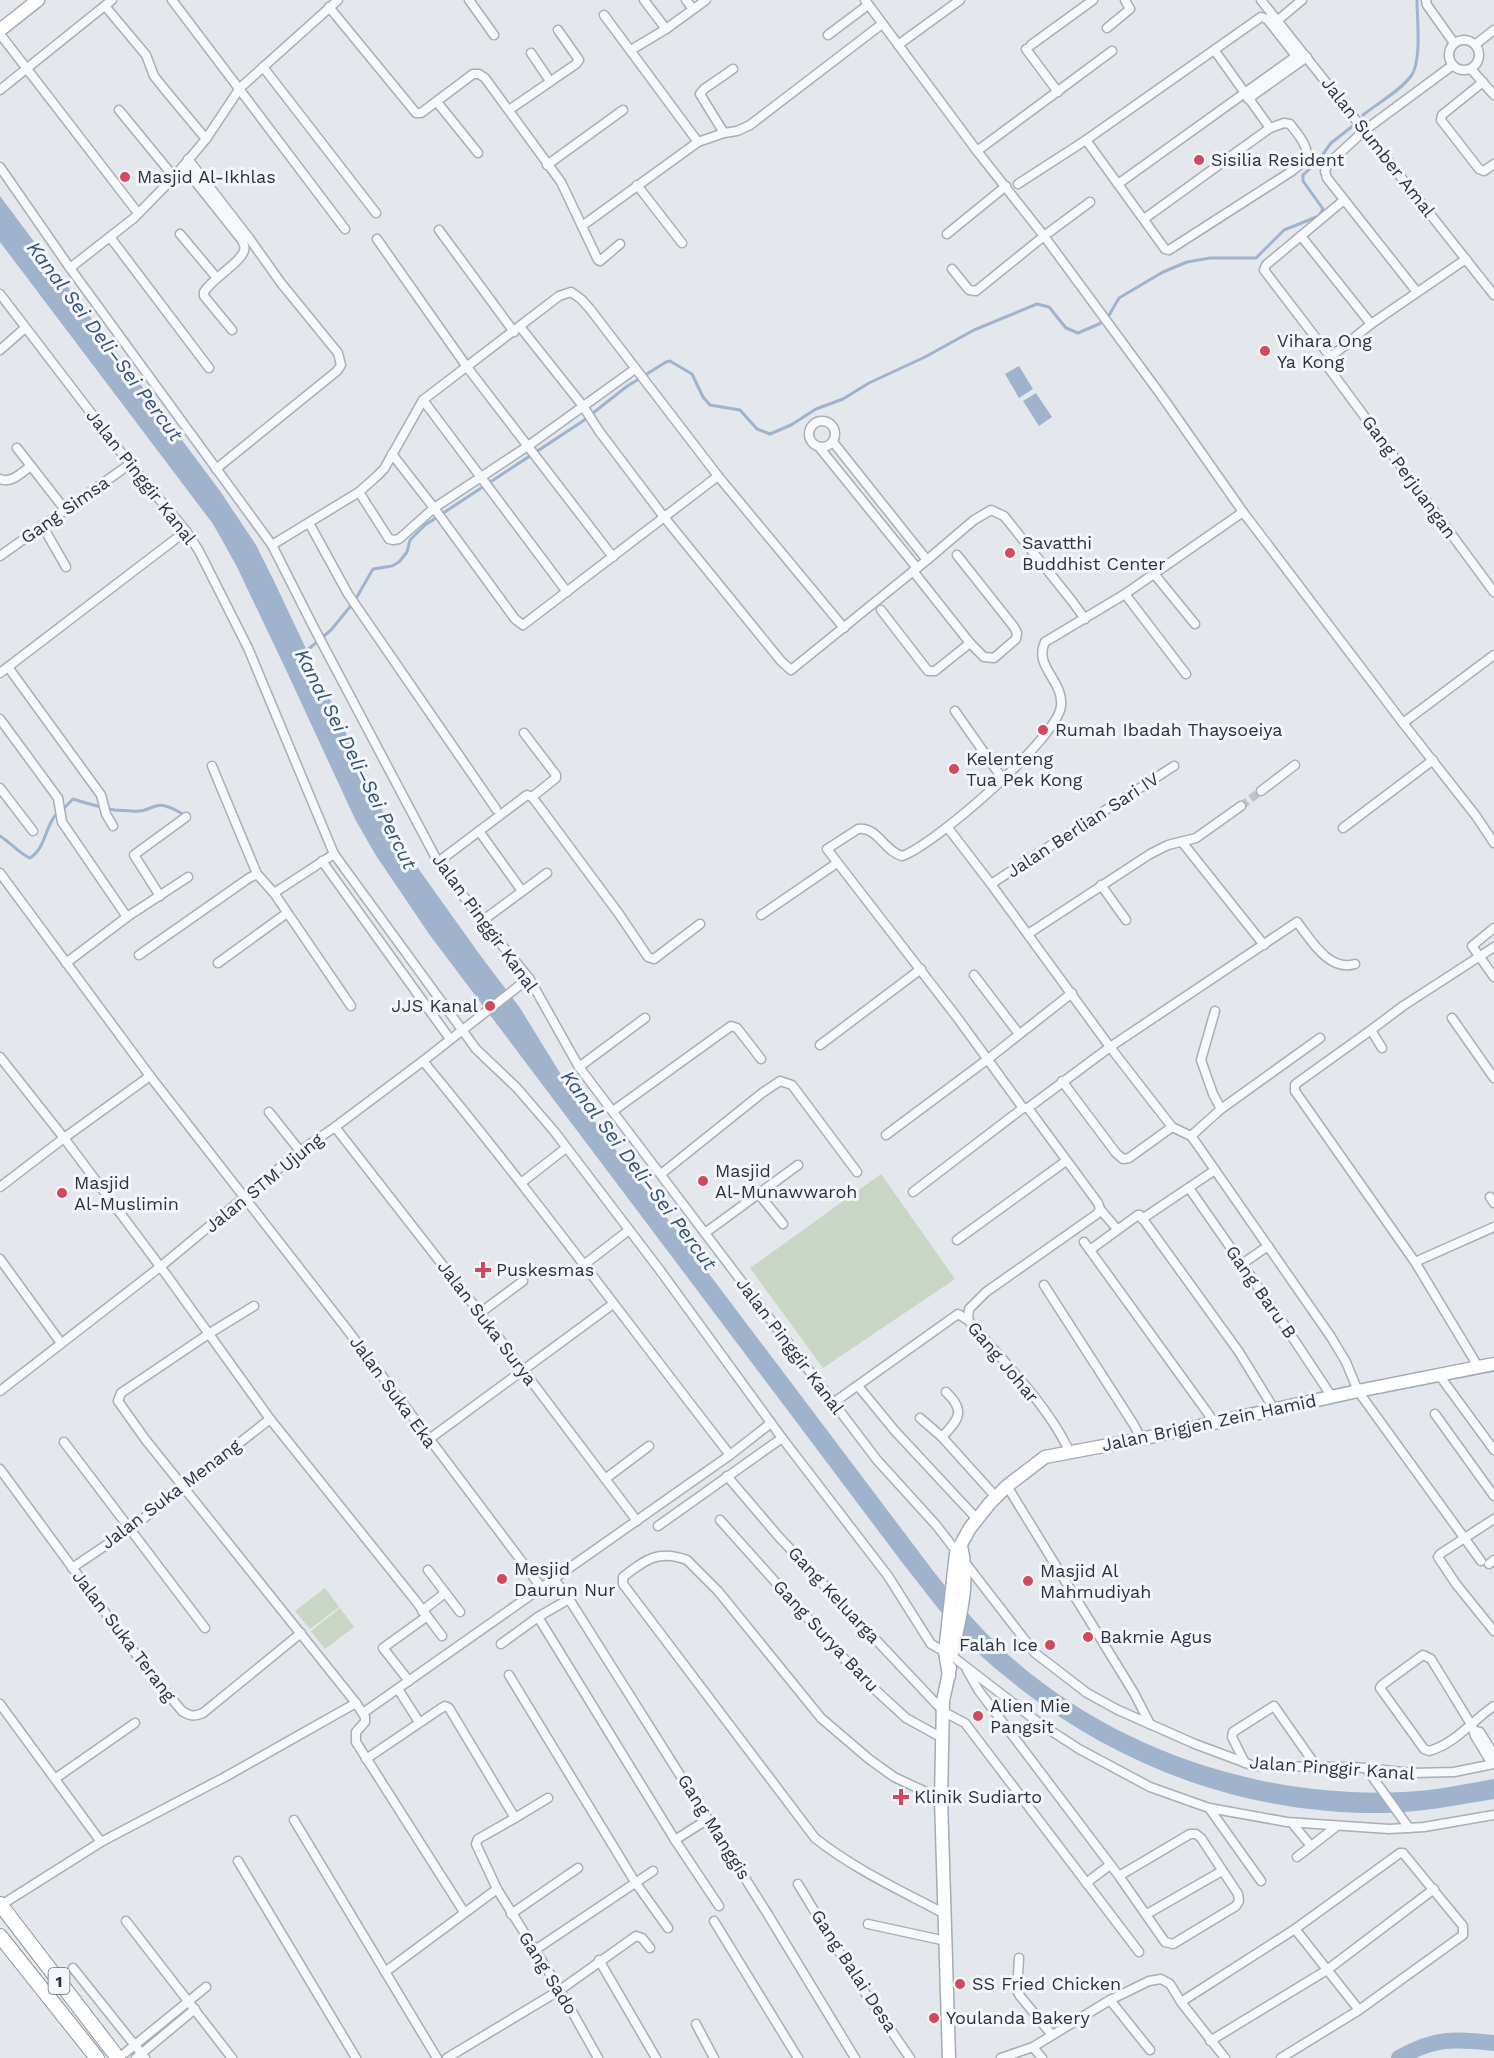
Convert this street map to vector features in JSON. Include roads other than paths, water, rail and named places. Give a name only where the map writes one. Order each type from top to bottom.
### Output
[{"type":"highway","name":"1","points":[[0,1904],[43,1960],[133,2055]]},
{"type":"highway","name":"1","points":[[0,1936],[97,2058]]},
{"type":"highway","points":[[29,1973],[53,2011],[88,2058]]},
{"type":"main road","points":[[0,32],[38,0]]},
{"type":"main road","name":"Jalan Brigjen Zein Hamid","points":[[949,2058],[941,1800],[943,1701],[949,1676],[954,1577],[958,1549],[976,1519],[1007,1486],[1045,1457],[1141,1439],[1358,1391],[1494,1364]]},
{"type":"main road","name":"Jalan Brigjen Zein Hamid","points":[[949,1653],[966,1585],[966,1564],[958,1549]]},
{"type":"street","points":[[0,90],[112,0]]},
{"type":"street","points":[[172,0],[345,229]]},
{"type":"street","points":[[70,268],[138,213],[174,177],[206,139],[240,88],[338,0]]},
{"type":"street","points":[[469,0],[494,35]]},
{"type":"street","points":[[644,0],[666,29]]},
{"type":"street","points":[[686,0],[693,9]]},
{"type":"street","points":[[632,50],[706,0]]},
{"type":"street","points":[[898,45],[960,0]]},
{"type":"street","points":[[1058,92],[1029,47],[1093,0]]},
{"type":"street","points":[[1107,28],[1130,9],[1125,0]]},
{"type":"street","name":"Jalan Sumber Amal","points":[[1261,0],[1302,55],[1365,130],[1494,295]]},
{"type":"street","points":[[1277,21],[1302,0]]},
{"type":"street","points":[[828,35],[866,2],[977,151],[1044,236],[1161,395],[1243,512],[1476,816],[1494,843]]},
{"type":"street","points":[[1429,2],[1454,43]]},
{"type":"street","points":[[105,6],[146,55],[154,76],[206,139]]},
{"type":"street","points":[[329,8],[416,113],[421,113],[473,74],[479,74],[485,78],[561,182],[599,261],[620,244]]},
{"type":"street","points":[[604,15],[698,142]]},
{"type":"street","points":[[1018,184],[1086,140],[1256,20],[1264,17],[1302,55],[1246,97],[1118,184]]},
{"type":"street","points":[[582,226],[698,142],[737,131],[750,124],[882,24]]},
{"type":"street","points":[[509,110],[579,60],[558,30]]},
{"type":"street","points":[[1476,44],[1494,30]]},
{"type":"street","points":[[0,32],[138,213]]},
{"type":"street","points":[[1463,40],[1476,44],[1480,55],[1479,60],[1471,69],[1462,70],[1453,65],[1449,52],[1454,43],[1463,40]]},
{"type":"street","points":[[977,151],[1112,51]]},
{"type":"street","points":[[1215,51],[1270,128]]},
{"type":"street","points":[[531,53],[550,81]]},
{"type":"street","points":[[1417,292],[1327,178],[1326,167],[1365,130],[1453,65]]},
{"type":"street","points":[[263,67],[376,213]]},
{"type":"street","points":[[724,133],[700,94],[733,69]]},
{"type":"street","points":[[1471,69],[1494,95]]},
{"type":"street","points":[[1483,82],[1442,115],[1441,120],[1479,169],[1484,171],[1494,164]]},
{"type":"street","points":[[437,102],[478,153]]},
{"type":"street","points":[[119,110],[174,177]]},
{"type":"street","points":[[548,165],[622,111]]},
{"type":"street","points":[[1086,140],[1165,249],[1172,249],[1292,171],[1305,160],[1306,147],[1290,124],[1284,123],[1270,128],[1144,219]]},
{"type":"street","points":[[185,163],[245,247],[243,254],[216,278],[206,289],[204,296],[232,330]]},
{"type":"street","points":[[185,163],[249,238],[280,283],[333,345],[341,360],[337,371],[216,469]]},
{"type":"street","name":"Jalan Pinggir Kanal","points":[[0,166],[70,268],[272,545],[438,862],[525,981],[579,1067],[877,1460],[958,1549]]},
{"type":"street","points":[[637,185],[682,243]]},
{"type":"street","points":[[947,234],[1006,186]]},
{"type":"street","points":[[1344,200],[1266,265],[1264,270],[1326,354],[1333,355],[1371,324],[1466,259]]},
{"type":"street","points":[[952,269],[969,290],[976,291],[1090,202]]},
{"type":"street","points":[[439,230],[518,330],[584,408],[664,517],[785,666],[791,669],[799,665],[974,520],[992,510],[1004,516],[1011,524],[1085,619]]},
{"type":"street","points":[[180,234],[216,278]]},
{"type":"street","points":[[1301,236],[1371,324]]},
{"type":"street","points":[[110,237],[209,368]]},
{"type":"street","points":[[377,239],[467,367],[612,557]]},
{"type":"street","points":[[272,545],[359,492],[381,472],[423,400],[518,330],[559,296],[571,292],[581,299],[718,476],[844,628]]},
{"type":"street","name":"Jalan Pinggir Kanal","points":[[0,294],[130,465],[186,531],[199,552],[248,648],[334,854],[463,1028],[476,1049],[517,1088],[554,1131],[629,1230],[782,1438],[888,1576],[927,1640],[949,1653],[1039,1723],[1079,1749],[1150,1787],[1209,1808],[1292,1823],[1389,1829],[1494,1815]]},
{"type":"street","points":[[0,350],[25,328]]},
{"type":"street","name":"Gang Perjuangan","points":[[1325,363],[1494,592]]},
{"type":"street","points":[[359,492],[389,539],[399,539],[436,510],[530,448],[636,370]]},
{"type":"street","points":[[423,400],[567,592]]},
{"type":"street","points":[[819,447],[833,442],[835,437],[833,426],[823,420],[818,421],[810,429],[810,440],[819,447],[970,643],[984,657],[994,658],[1016,639],[1017,633],[957,555]]},
{"type":"street","points":[[833,442],[927,560]]},
{"type":"street","points":[[17,448],[66,511]]},
{"type":"street","points":[[392,454],[519,623],[523,625],[718,476]]},
{"type":"street","name":"Gang Simsa","points":[[0,556],[130,465]]},
{"type":"street","points":[[0,479],[11,480],[31,466]]},
{"type":"street","points":[[1117,1229],[921,969],[827,849],[858,829],[864,828],[891,851],[902,856],[912,853],[948,828],[1027,758],[1053,726],[1060,713],[1061,693],[1043,661],[1041,651],[1046,642],[1155,575],[1243,512]]},
{"type":"street","points":[[309,523],[348,594],[496,809]]},
{"type":"street","points":[[42,525],[66,567]]},
{"type":"street","points":[[0,673],[186,531]]},
{"type":"street","points":[[1155,575],[1195,624]]},
{"type":"street","points":[[1125,594],[1186,674]]},
{"type":"street","points":[[881,610],[928,670],[935,671],[970,643]]},
{"type":"street","points":[[1403,723],[1494,655]]},
{"type":"street","points":[[8,667],[101,795],[112,826]]},
{"type":"street","points":[[955,711],[1002,778]]},
{"type":"street","points":[[0,719],[58,798],[62,822],[127,917]]},
{"type":"street","points":[[438,862],[524,797],[532,797],[555,780],[556,775],[524,733]]},
{"type":"street","points":[[1343,828],[1433,760]]},
{"type":"street","points":[[1262,791],[1295,765]]},
{"type":"street","points":[[212,766],[257,874],[274,893],[351,1006]]},
{"type":"street","name":"Jalan Berlian Sari IV","points":[[991,884],[1174,766]]},
{"type":"street","points":[[0,788],[33,831]]},
{"type":"street","points":[[532,797],[648,957],[654,959],[700,924]]},
{"type":"street","points":[[1028,934],[1163,847],[1196,838],[1241,806]]},
{"type":"street","points":[[160,896],[134,855],[186,818]]},
{"type":"street","points":[[948,828],[1172,1127],[1191,1136],[1338,1348],[1358,1391],[1464,1539],[1488,1562]]},
{"type":"street","points":[[479,831],[522,891]]},
{"type":"street","points":[[1182,842],[1264,945]]},
{"type":"street","points":[[274,893],[334,854]]},
{"type":"street","points":[[322,861],[450,1039]]},
{"type":"street","points":[[761,915],[837,863]]},
{"type":"street","name":"Jalan Suka Eka","points":[[0,873],[150,1076],[346,1328],[428,1440],[541,1587]]},
{"type":"street","points":[[482,921],[547,873]]},
{"type":"street","points":[[140,955],[257,874]]},
{"type":"street","points":[[66,963],[127,917],[188,877]]},
{"type":"street","points":[[1101,885],[1126,920]]},
{"type":"street","points":[[218,963],[287,914]]},
{"type":"street","points":[[913,1192],[1110,1047],[1297,922],[1319,950],[1334,963],[1346,967],[1355,964]]},
{"type":"street","points":[[1494,928],[1472,946],[1494,976]]},
{"type":"street","points":[[1479,1368],[1415,1262],[1295,1091],[1295,1085],[1403,1006],[1494,947]]},
{"type":"street","points":[[820,1045],[921,969]]},
{"type":"street","points":[[974,975],[1019,1034]]},
{"type":"street","name":"Jalan STM Ujung","points":[[0,1391],[160,1267],[300,1151],[423,1061],[525,981]]},
{"type":"street","points":[[886,1135],[1072,993]]},
{"type":"street","points":[[1215,1011],[1201,1060],[1221,1109]]},
{"type":"street","points":[[579,1067],[645,1018]]},
{"type":"street","points":[[1452,1018],[1494,1078]]},
{"type":"street","points":[[613,1111],[731,1026],[737,1028],[761,1059]]},
{"type":"street","points":[[1371,1030],[1382,1048]]},
{"type":"street","points":[[1191,1136],[1221,1109],[1320,1038]]},
{"type":"street","points":[[0,1057],[64,1138],[210,1333],[270,1419],[442,1636]]},
{"type":"street","points":[[423,1061],[585,1264],[613,1304],[730,1455]]},
{"type":"street","points":[[0,1187],[150,1076]]},
{"type":"street","points":[[661,1174],[780,1081],[792,1085],[857,1172]]},
{"type":"street","points":[[1062,1081],[1116,1153],[1123,1159],[1129,1158],[1172,1127]]},
{"type":"street","points":[[269,1112],[300,1151]]},
{"type":"street","name":"Jalan Suka Surya","points":[[335,1127],[480,1313],[637,1521]]},
{"type":"street","points":[[521,1183],[566,1148]]},
{"type":"street","points":[[957,1240],[1066,1161]]},
{"type":"street","points":[[705,1233],[798,1165]]},
{"type":"street","points":[[1142,1219],[1215,1170]]},
{"type":"street","name":"Gang Baru B","points":[[1189,1188],[1332,1397]]},
{"type":"street","points":[[758,1193],[783,1224]]},
{"type":"street","points":[[968,1320],[969,1309],[986,1292],[1097,1214],[1100,1209]]},
{"type":"street","points":[[1215,1423],[1087,1246],[1138,1215],[1239,1352],[1274,1409]]},
{"type":"street","points":[[1415,1262],[1494,1227]]},
{"type":"street","points":[[585,1264],[629,1230]]},
{"type":"street","points":[[1242,1264],[1268,1246]]},
{"type":"street","points":[[0,1259],[61,1343]]},
{"type":"street","points":[[480,1313],[524,1281]]},
{"type":"street","points":[[1044,1284],[1141,1439]]},
{"type":"street","points":[[428,1440],[613,1304]]},
{"type":"street","points":[[254,1306],[121,1393],[118,1401],[122,1410],[363,1713],[365,1722],[356,1732],[356,1742],[464,1912]]},
{"type":"street","name":"Gang Johar","points":[[833,1403],[958,1314],[968,1320],[1043,1409],[1069,1451]]},
{"type":"street","points":[[1439,1375],[1494,1450]]},
{"type":"street","points":[[858,1386],[895,1431],[976,1519]]},
{"type":"street","points":[[942,1437],[955,1423],[959,1413],[959,1407],[946,1392]]},
{"type":"street","points":[[1435,1414],[1494,1496]]},
{"type":"street","points":[[920,1418],[942,1437],[996,1497]]},
{"type":"street","name":"Jalan Suka Menang","points":[[72,1568],[130,1529],[183,1485],[270,1419]]},
{"type":"street","points":[[363,1713],[730,1455],[771,1423]]},
{"type":"street","points":[[658,1526],[782,1438]]},
{"type":"street","points":[[64,1442],[205,1628]]},
{"type":"street","points":[[605,1479],[649,1446]]},
{"type":"street","name":"Jalan Suka Terang","points":[[0,1469],[146,1668],[182,1711],[192,1716],[203,1713],[301,1633]]},
{"type":"street","name":"Gang Keluarga","points":[[727,1476],[771,1529],[944,1712],[965,1723],[1138,1952]]},
{"type":"street","points":[[1007,1486],[1134,1693],[1151,1725]]},
{"type":"street","points":[[1494,1519],[1440,1554],[1439,1560],[1494,1631]]},
{"type":"street","name":"Gang Surya Baru","points":[[720,1520],[857,1672],[906,1718],[944,1739]]},
{"type":"street","points":[[941,1800],[894,1777],[821,1718],[718,1591],[687,1560],[655,1556],[646,1559],[623,1577],[623,1584],[814,1838],[883,1882],[944,1913]]},
{"type":"street","name":"Jalan Pinggir Kanal","points":[[966,1564],[1035,1653],[1087,1694],[1151,1725],[1245,1763],[1271,1767],[1316,1766],[1368,1772],[1436,1773],[1454,1772],[1493,1761]]},
{"type":"street","points":[[428,1570],[460,1612]]},
{"type":"street","name":"Gang Manggis","points":[[554,1579],[569,1599],[708,1819],[855,2058]]},
{"type":"street","points":[[409,1681],[383,1648],[445,1593]]},
{"type":"street","points":[[501,1644],[538,1617],[569,1599]]},
{"type":"street","points":[[538,1617],[675,1840],[719,1906]]},
{"type":"street","points":[[1493,1761],[1475,1736],[1474,1728],[1428,1656],[1423,1655],[1382,1685],[1382,1692],[1424,1749],[1433,1750],[1474,1728],[1478,1717],[1494,1706]]},
{"type":"street","points":[[966,1667],[979,1692],[1119,1876],[1165,1942],[1173,1944],[1236,1906],[1239,1901],[1238,1894],[1201,1838],[1196,1834],[1190,1834],[1119,1876]]},
{"type":"street","points":[[509,1675],[635,1882],[668,1928]]},
{"type":"street","points":[[398,1689],[419,1722]]},
{"type":"street","points":[[0,1904],[101,1842],[356,1703]]},
{"type":"street","points":[[0,1704],[101,1842]]},
{"type":"street","points":[[366,1759],[445,1706],[449,1708],[515,1818],[548,1798]]},
{"type":"street","points":[[1245,1763],[1232,1737],[1233,1732],[1274,1706],[1316,1766]]},
{"type":"street","points":[[56,1778],[135,1723]]},
{"type":"street","points":[[1368,1772],[1408,1827]]},
{"type":"street","points":[[1209,1808],[1261,1881]]},
{"type":"street","name":"Gang Sado","points":[[515,1818],[476,1841],[476,1844],[511,1914],[560,1990],[598,2058]]},
{"type":"street","points":[[675,1840],[708,1819]]},
{"type":"street","points":[[294,1820],[437,2058]]},
{"type":"street","points":[[1292,1823],[1311,1846]]},
{"type":"street","points":[[1297,1857],[1336,1826]]},
{"type":"street","points":[[1181,2002],[1295,1929],[1400,1853],[1406,1854],[1463,1926],[1463,1935],[1359,2010],[1281,2058]]},
{"type":"street","points":[[238,1861],[356,2058]]},
{"type":"street","points":[[1086,1883],[1110,1864]]},
{"type":"street","points":[[511,1914],[578,1868]]},
{"type":"street","points":[[535,1950],[653,1871]]},
{"type":"street","points":[[1147,1914],[1222,1871]]},
{"type":"street","name":"Gang Balai Desa","points":[[798,1884],[855,1978],[910,2058]]},
{"type":"street","points":[[385,1971],[497,1889]]},
{"type":"street","points":[[1210,2041],[1327,1970],[1434,1889]]},
{"type":"street","points":[[126,1921],[232,2058]]},
{"type":"street","points":[[714,1921],[798,2058]]},
{"type":"street","points":[[868,1924],[946,1941]]},
{"type":"street","points":[[1295,1929],[1359,2010]]},
{"type":"street","points":[[447,2058],[560,1990],[599,1960],[636,1936],[642,1938],[650,1948]]},
{"type":"street","points":[[1019,1958],[1017,1990],[1052,2035]]},
{"type":"street","points":[[599,1960],[656,2058]]},
{"type":"street","points":[[74,1968],[133,2055]]},
{"type":"street","points":[[1004,2058],[1033,2048],[1110,2000],[1149,1981],[1161,1979],[1170,1984],[1181,2002],[1225,2058]]},
{"type":"street","points":[[133,2055],[206,1987]]},
{"type":"street","points":[[1110,2000],[1149,2050]]},
{"type":"street","points":[[133,2055],[195,2010]]},
{"type":"street","points":[[696,2024],[714,2058]]},
{"type":"street","points":[[1033,2048],[1042,2058]]},
{"type":"water","name":"Kanal Sei Deli–Sei Percut","points":[[0,196],[220,491],[256,545],[389,824],[405,850],[520,1008],[560,1073],[605,1136],[934,1572],[985,1631],[1003,1650],[1045,1685],[1091,1715],[1139,1740],[1190,1761],[1242,1776],[1296,1787],[1350,1792],[1404,1792],[1494,1779],[1494,1799],[1400,1812],[1336,1812],[1287,1806],[1193,1783],[1104,1744],[1062,1719],[1006,1677],[961,1636],[901,1561],[429,934],[375,854],[355,819],[236,565],[213,524],[0,242]]},
{"type":"water","points":[[1019,366],[1033,389],[1019,398],[1005,374]]},
{"type":"water","points":[[1036,393],[1052,417],[1039,426],[1023,401]]},
{"type":"waterway","points":[[1363,115],[1401,87],[1411,76],[1418,51],[1417,0]]},
{"type":"waterway","name":"Kanal Sei Deli–Sei Percut","points":[[304,653],[331,630],[354,602],[373,569],[392,566],[399,562],[407,552],[410,540],[425,525],[583,421],[626,387],[666,362],[670,361],[692,374],[703,397],[710,405],[740,410],[757,429],[770,434],[791,425],[816,409],[843,399],[869,383],[925,357],[974,330],[1037,304],[1049,307],[1066,328],[1078,333],[1099,324],[1108,317],[1119,298],[1163,272],[1187,262],[1210,258],[1256,258],[1284,230],[1319,216],[1323,209],[1303,181],[1303,175],[1318,161],[1331,143],[1354,125]]},
{"type":"waterway","points":[[63,809],[73,799],[115,810],[140,811],[158,805],[181,813]]},
{"type":"waterway","points":[[0,836],[30,858],[39,849],[57,813]]},
{"type":"waterway","points":[[1399,2058],[1423,2046],[1445,2041],[1494,2043]]},
{"type":"tunnel","points":[[1241,806],[1261,791]]},
{"type":"place","name":"Sisilia Resident","points":[[1199,160]]},
{"type":"place","name":"Masjid Al-Ikhlas","points":[[125,177]]},
{"type":"place","name":"Vihara Ong Ya Kong","points":[[1265,351]]},
{"type":"place","name":"Savatthi Buddhist Center","points":[[1010,553]]},
{"type":"place","name":"Rumah Ibadah Thaysoeiya","points":[[1043,730]]},
{"type":"place","name":"Kelenteng Tua Pek Kong","points":[[954,769]]},
{"type":"place","name":"JJS Kanal","points":[[490,1006]]},
{"type":"place","name":"Masjid Al-Munawwaroh","points":[[703,1181]]},
{"type":"place","name":"Masjid Al-Muslimin","points":[[62,1193]]},
{"type":"place","name":"Puskesmas","points":[[483,1270]]},
{"type":"place","name":"Mesjid Daurun Nur","points":[[502,1579]]},
{"type":"place","name":"Masjid Al Mahmudiyah","points":[[1028,1581]]},
{"type":"place","name":"Bakmie Agus","points":[[1088,1637]]},
{"type":"place","name":"Falah Ice","points":[[1050,1645]]},
{"type":"place","name":"Alien Mie Pangsit","points":[[978,1716]]},
{"type":"place","name":"Klinik Sudiarto","points":[[901,1797]]},
{"type":"place","name":"SS Fried Chicken","points":[[960,1984]]},
{"type":"place","name":"Youlanda Bakery","points":[[934,2018]]}]
